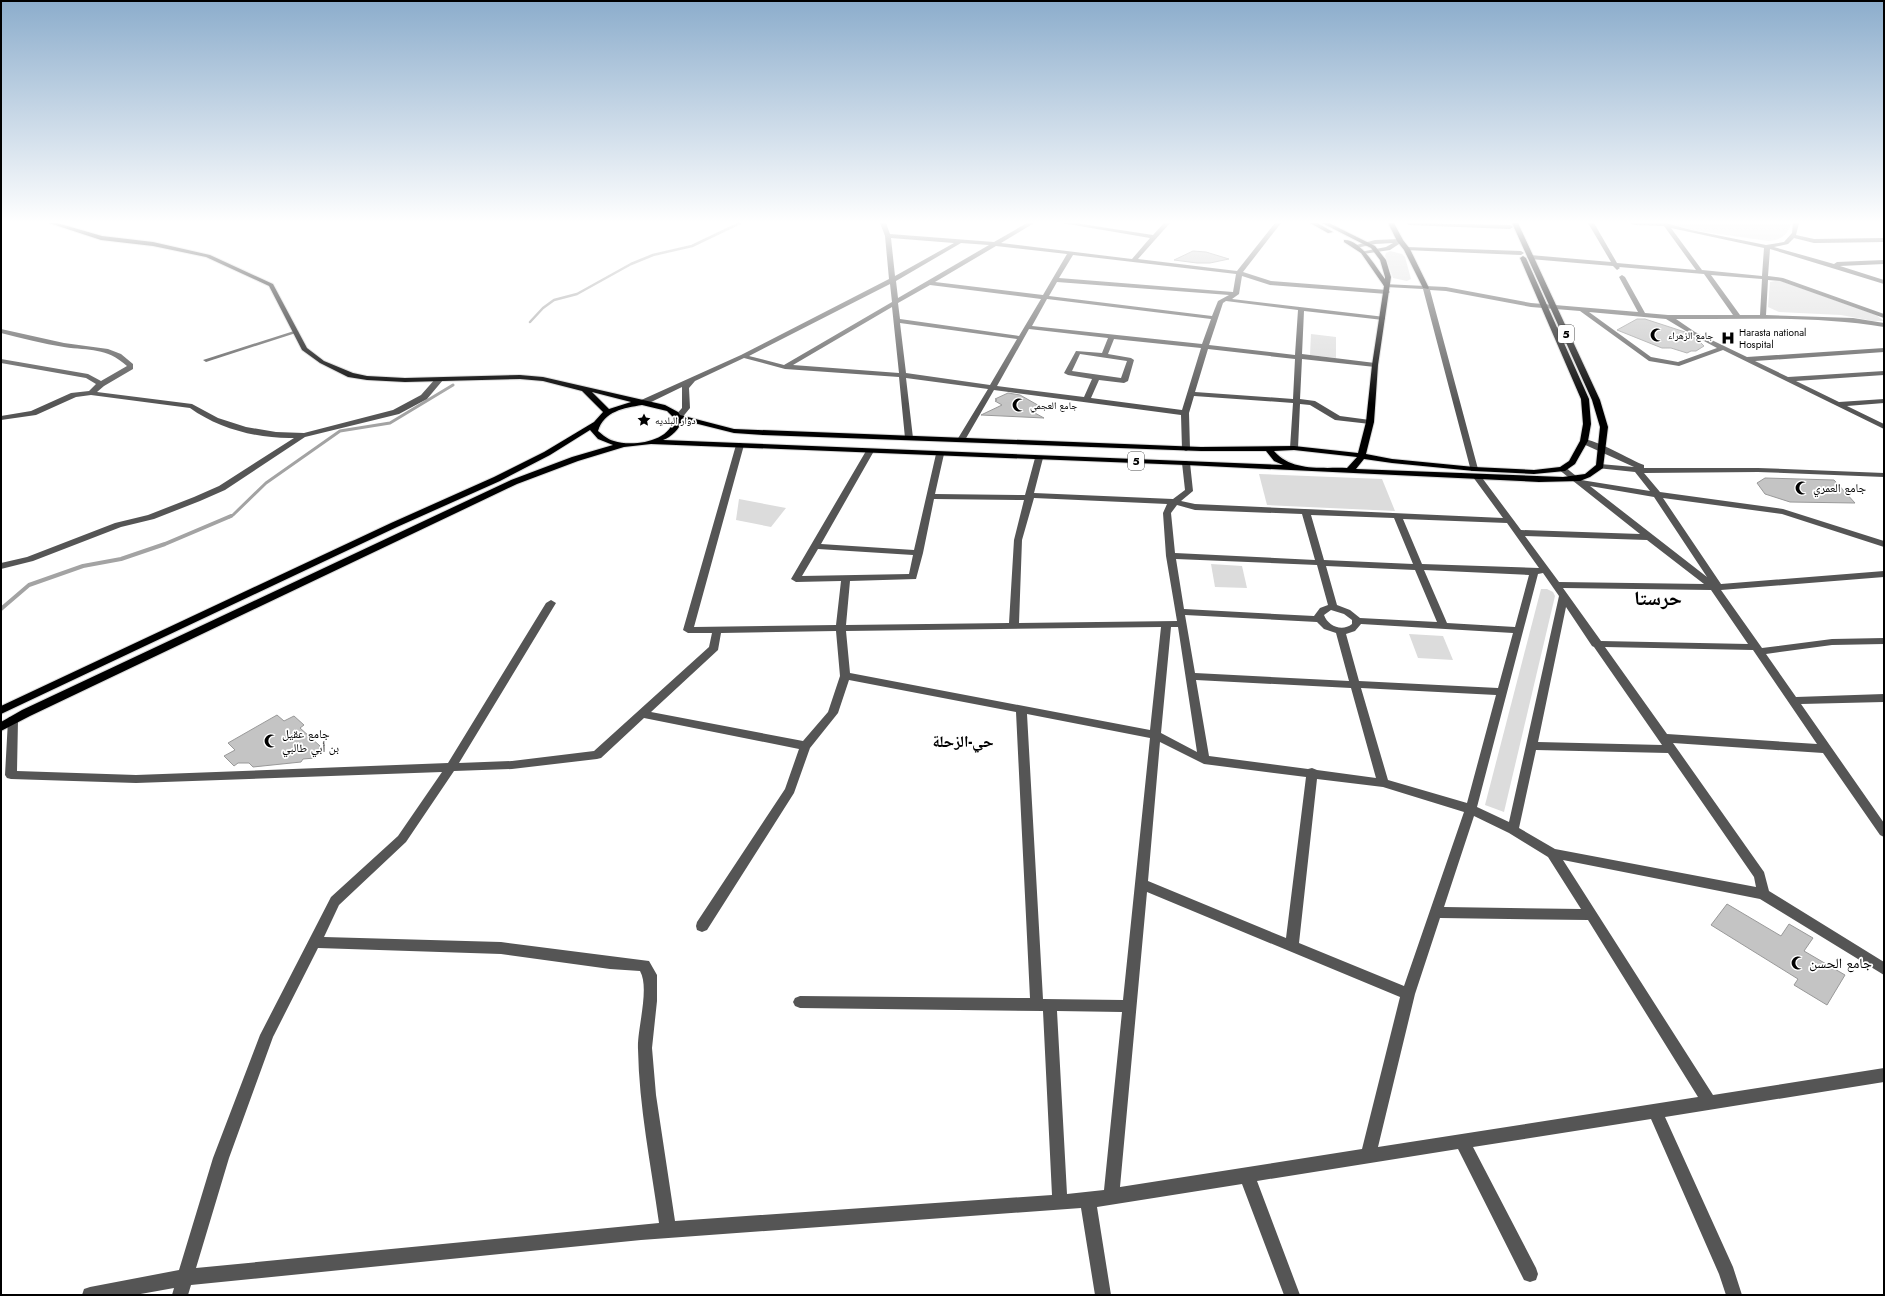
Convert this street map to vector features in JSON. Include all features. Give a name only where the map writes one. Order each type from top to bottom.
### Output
[{"type":"main road","points":[[1,727],[514,482],[575,459],[623,445],[650,442],[662,438],[672,431],[677,424],[678,417],[674,411],[666,407],[642,404],[600,391],[543,379],[520,377],[439,380],[385,379],[351,375],[322,362],[304,349],[271,286],[266,283]]},
{"type":"main road","points":[[1383,283],[1386,289]]},
{"type":"main road","points":[[1349,472],[1358,464],[1362,455],[1370,422],[1375,365],[1387,283]]},
{"type":"main road","points":[[1424,283],[1426,288]]},
{"type":"main road","name":"5","points":[[650,442],[1186,463],[1349,472],[1475,473],[1534,472],[1562,469],[1572,462],[1584,441],[1587,424],[1585,399],[1535,283]]},
{"type":"main road","name":"5","points":[[678,417],[734,431],[1186,449],[1294,448],[1362,455],[1392,461],[1475,473],[1538,480],[1574,479],[1591,474],[1600,466],[1604,427],[1596,400],[1542,283]]},
{"type":"main road","points":[[586,389],[608,412]]},
{"type":"main road","points":[[1,710],[394,525],[507,474],[574,439],[595,424],[600,417],[608,412],[618,408],[642,404]]},
{"type":"main road","points":[[595,424],[594,432],[599,438],[609,443],[623,445]]},
{"type":"main road","points":[[975,455],[996,451],[1010,442]]},
{"type":"main road","points":[[1269,449],[1277,459],[1300,469]]},
{"type":"street","points":[[642,404],[743,356],[884,283]]},
{"type":"street","points":[[891,283],[909,438]]},
{"type":"street","points":[[785,367],[928,283]]},
{"type":"street","points":[[933,283],[1215,318]]},
{"type":"street","points":[[960,440],[1054,283]]},
{"type":"street","points":[[1101,283],[1236,294]]},
{"type":"street","points":[[1228,300],[1236,294],[1238,283]]},
{"type":"street","points":[[1279,283],[1386,289],[1446,289],[1545,306],[1668,317],[1763,317],[1853,320],[1884,324]]},
{"type":"street","points":[[1626,283],[1644,315]]},
{"type":"street","points":[[1714,283],[1738,317]]},
{"type":"street","points":[[1763,317],[1765,283]]},
{"type":"street","points":[[1793,283],[1884,316]]},
{"type":"street","points":[[1426,288],[1475,473],[1518,533],[1539,571],[1556,585],[1564,596],[1596,644],[1760,876],[1763,894]]},
{"type":"street","points":[[1186,449],[1186,413],[1204,349],[1220,302],[1228,300],[1383,318]]},
{"type":"street","points":[[1294,448],[1295,401],[1301,308]]},
{"type":"street","points":[[1581,309],[1649,359],[1679,364],[1723,348]]},
{"type":"street","points":[[1668,317],[1692,333],[1884,427]]},
{"type":"street","points":[[896,320],[1021,338]]},
{"type":"street","points":[[1027,327],[1112,336],[1204,349],[1375,365]]},
{"type":"street","points":[[1,331],[64,345],[106,350],[119,355],[131,364],[131,368],[101,384],[91,393]]},
{"type":"street","points":[[206,360],[296,332]]},
{"type":"street","points":[[1104,356],[1112,336]]},
{"type":"street","points":[[1745,359],[1884,350]]},
{"type":"street","points":[[1078,352],[1104,356],[1132,360],[1124,381],[1068,373],[1078,352]]},
{"type":"street","points":[[743,356],[785,367],[902,375],[1186,413]]},
{"type":"street","points":[[1,361],[48,370],[78,373],[88,376],[101,384]]},
{"type":"street","points":[[1787,380],[1884,373]]},
{"type":"street","points":[[1087,399],[1096,377]]},
{"type":"street","points":[[678,417],[686,408],[685,388],[695,378]]},
{"type":"street","points":[[1,418],[33,413],[74,395],[91,393],[192,406],[198,412],[227,425],[292,436],[304,435],[396,412],[424,398],[439,380]]},
{"type":"street","points":[[1191,394],[1312,403],[1338,418],[1370,422]]},
{"type":"street","points":[[1838,404],[1884,401]]},
{"type":"street","points":[[1,566],[30,559],[118,525],[151,517],[197,499],[222,488],[304,435]]},
{"type":"street","points":[[1584,441],[1602,448],[1617,457],[1652,471]]},
{"type":"street","points":[[740,446],[688,630],[1182,624]]},
{"type":"street","points":[[870,451],[796,578],[913,577],[940,454]]},
{"type":"street","points":[[1014,626],[1018,540],[1039,458]]},
{"type":"street","points":[[1186,463],[1189,491],[1185,496],[1170,506],[1168,513],[1171,556],[1204,760]]},
{"type":"street","points":[[1600,466],[1652,471],[1758,470],[1884,475]]},
{"type":"street","points":[[1562,469],[1647,536],[1716,587]]},
{"type":"street","points":[[1638,470],[1656,493],[1716,587],[1884,832]]},
{"type":"street","points":[[1574,479],[1596,486],[1656,493],[1783,512],[1884,544]]},
{"type":"street","points":[[931,496],[1030,497],[1174,502],[1195,506],[1509,521]]},
{"type":"street","points":[[1306,512],[1333,608]]},
{"type":"street","points":[[1397,516],[1443,625]]},
{"type":"street","points":[[1518,533],[1647,536]]},
{"type":"street","points":[[815,546],[918,553]]},
{"type":"street","points":[[1171,556],[1539,571]]},
{"type":"street","points":[[1368,1156],[1408,994],[1472,809],[1519,630],[1539,571]]},
{"type":"street","points":[[1556,585],[1716,587],[1884,574]]},
{"type":"street","points":[[702,926],[790,790],[805,746],[833,713],[845,676],[841,628],[846,578]]},
{"type":"street","points":[[1513,830],[1564,596]]},
{"type":"street","points":[[180,1295],[221,1158],[267,1035],[335,901],[402,839],[451,767],[551,603]]},
{"type":"street","points":[[1356,620],[1356,625],[1353,628],[1340,631],[1327,627],[1320,619],[1320,612],[1328,608],[1333,608],[1348,612],[1356,620],[1519,630]]},
{"type":"street","points":[[1180,612],[1320,619]]},
{"type":"street","points":[[1111,1196],[1166,624]]},
{"type":"street","points":[[13,720],[11,775],[136,779],[512,765],[597,755],[714,648],[716,630]]},
{"type":"street","points":[[1340,631],[1383,783]]},
{"type":"street","points":[[1596,644],[1759,649],[1832,642],[1884,641]]},
{"type":"street","points":[[1759,649],[1884,822]]},
{"type":"street","points":[[845,676],[1155,735],[1204,760],[1312,772],[1383,783],[1472,809],[1513,830],[1552,853],[1763,894],[1884,969]]},
{"type":"street","points":[[1190,676],[1502,692]]},
{"type":"street","points":[[1797,700],[1884,698]]},
{"type":"street","points":[[1021,710],[1043,1006],[1060,1202]]},
{"type":"street","points":[[642,714],[805,746]]},
{"type":"street","points":[[1662,738],[1826,749]]},
{"type":"street","points":[[1532,746],[1670,749]]},
{"type":"street","points":[[1292,945],[1312,772]]},
{"type":"street","points":[[1552,853],[1710,1102]]},
{"type":"street","points":[[1141,884],[1408,994]]},
{"type":"street","points":[[1436,912],[1591,915]]},
{"type":"street","points":[[314,942],[501,948],[610,963],[644,965],[650,976],[650,1001],[645,1048],[649,1095],[668,1230]]},
{"type":"street","points":[[800,1002],[1129,1006]]},
{"type":"street","points":[[90,1295],[186,1277],[668,1230],[1088,1200],[1884,1075]]},
{"type":"street","points":[[1655,1111],[1727,1273],[1734,1295]]},
{"type":"street","points":[[1462,1141],[1530,1274]]},
{"type":"street","points":[[1247,1175],[1292,1295]]},
{"type":"street","points":[[1088,1200],[1103,1295]]},
{"type":"shaded area","points":[[1770,283],[1788,283],[1876,315],[1884,321],[1873,321],[1841,315],[1779,312],[1768,307]]},
{"type":"shaded area","points":[[1311,334],[1336,337],[1336,358],[1310,355]]},
{"type":"shaded area","points":[[1259,474],[1382,479],[1395,511],[1267,505]]},
{"type":"shaded area","points":[[739,499],[786,508],[771,527],[736,520]]},
{"type":"shaded area","points":[[1211,564],[1242,566],[1247,588],[1215,587]]},
{"type":"shaded area","points":[[1541,589],[1547,589],[1553,592],[1555,596],[1504,812],[1485,805]]},
{"type":"shaded area","points":[[1409,634],[1443,636],[1453,660],[1418,658]]},
{"type":"building","name":"جامع الزهراء","points":[[1637,319],[1645,319],[1685,332],[1689,336],[1697,339],[1704,346],[1696,351],[1687,353],[1671,348],[1662,348],[1617,330]]},
{"type":"building","name":"جامع العجمي","points":[[1008,393],[1020,395],[1043,408],[1033,412],[1044,418],[981,415],[1002,405],[995,401],[997,400],[995,399]]},
{"type":"building","name":"جامع العمري","points":[[1765,478],[1834,480],[1855,503],[1790,502],[1765,494],[1757,483]]},
{"type":"building","name":"جامع عقيل بن أبي طالبي","points":[[277,715],[284,721],[294,716],[304,725],[300,728],[320,746],[315,758],[303,759],[301,762],[253,767],[249,763],[238,763],[234,766],[224,756],[235,750],[228,743]]},
{"type":"building","name":"جامع الحسن","points":[[1727,904],[1781,936],[1789,924],[1813,938],[1804,951],[1845,975],[1827,1005],[1794,985],[1798,979],[1711,925]]},
{"type":"waterway","points":[[530,322],[543,308],[554,300],[577,294],[596,283]]},
{"type":"waterway","points":[[231,516],[266,483],[340,431],[390,423],[453,385]]},
{"type":"waterway","points":[[1,609],[29,585],[83,566],[121,559],[165,544],[231,516]]},
{"type":"place","name":"جامع الزهراء","points":[[1657,335]]},
{"type":"place","name":"Harasta national Hospital","points":[[1728,338]]},
{"type":"place","name":"جامع العجمي","points":[[1019,405]]},
{"type":"place","name":"دوار البلديه","points":[[644,420]]},
{"type":"place","name":"جامع العمري","points":[[1802,488]]},
{"type":"place","name":"جامع عقيل بن أبي طالبي","points":[[271,741]]},
{"type":"place","name":"جامع الحسن","points":[[1798,963]]},
{"type":"district","name":"حرستا","points":[[1658,598]]},
{"type":"district","name":"حي-الزحلة","points":[[963,741]]}]
